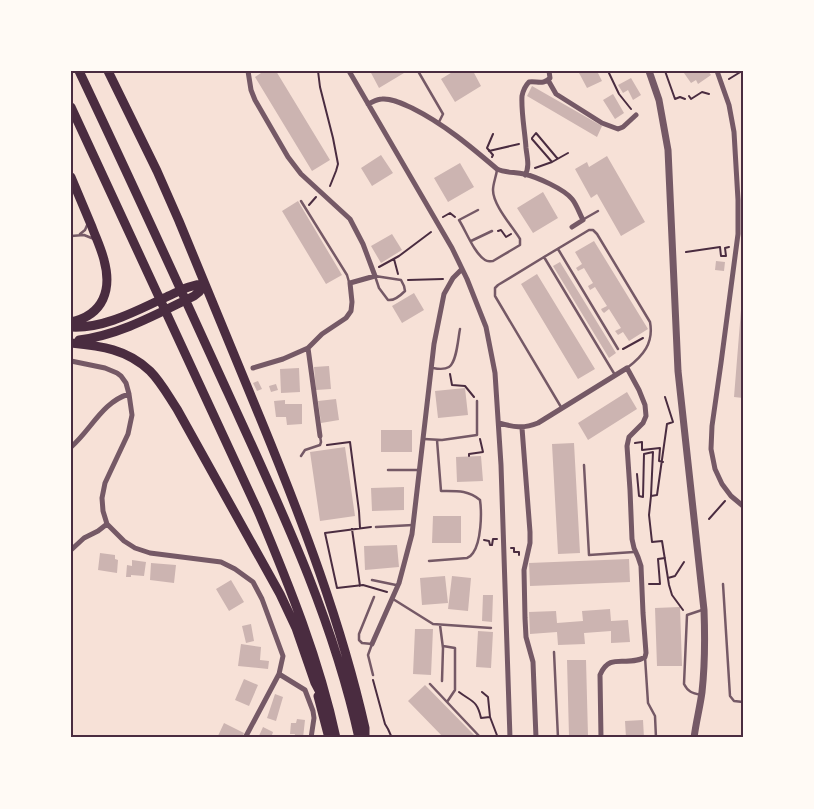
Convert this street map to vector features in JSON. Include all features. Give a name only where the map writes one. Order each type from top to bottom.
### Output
[{"type":"highway","points":[[79,71],[286,520],[321,607],[339,659],[359,738]]},
{"type":"highway","points":[[108,71],[157,171],[302,523],[330,604],[357,693],[365,728],[365,738]]},
{"type":"highway","points":[[71,107],[258,511],[302,620],[320,674],[336,738]]},
{"type":"highway","points":[[71,177],[98,241],[107,275],[104,297],[101,304],[96,310],[85,317],[71,322]]},
{"type":"highway","points":[[71,327],[83,327],[107,322],[196,284],[205,284]]},
{"type":"highway","points":[[71,342],[116,332],[194,296],[205,284]]},
{"type":"highway","points":[[71,342],[102,346],[136,360],[151,372],[177,409],[280,594],[296,628],[315,683],[329,738]]},
{"type":"highway","points":[[315,683],[322,699],[330,709]]},
{"type":"street","points":[[248,71],[251,90],[255,100],[288,157],[300,174],[350,219],[363,244],[374,276],[350,283],[351,311],[346,318],[322,334],[308,348],[283,359],[253,368]]},
{"type":"street","points":[[349,71],[452,248],[486,327],[495,374],[499,423],[510,738]]},
{"type":"street","points":[[549,71],[550,78],[548,80],[556,94],[602,123],[618,129],[636,115]]},
{"type":"street","points":[[649,71],[659,100],[668,150],[678,371],[704,610],[704,661],[694,738]]},
{"type":"street","points":[[718,74],[729,106],[734,132],[738,234],[712,426],[711,449],[715,469],[722,484],[731,496],[743,506]]},
{"type":"street","points":[[525,175],[528,166],[524,142],[522,95],[526,84],[529,82],[546,82],[548,80]]},
{"type":"street","points":[[368,104],[380,99],[395,101],[439,123],[472,147],[497,169],[525,175],[563,191],[571,197],[577,206],[582,220],[572,227]]},
{"type":"street","points":[[372,644],[398,586],[412,534],[431,368],[444,294],[453,278],[462,269]]},
{"type":"street","points":[[308,348],[320,436]]},
{"type":"street","points":[[71,361],[105,368],[117,373],[126,383],[129,394],[132,415],[128,434],[105,483],[102,498],[102,511],[107,524],[124,541],[135,548],[150,553],[221,562],[235,568],[253,582],[262,599],[283,656],[279,674],[245,738]]},
{"type":"street","points":[[499,423],[522,428],[530,426],[627,368],[645,405],[646,416],[643,423],[629,437],[627,446],[632,539],[641,566],[646,656],[636,661],[615,661],[603,667],[600,675],[601,738]]},
{"type":"street","points":[[71,447],[108,406],[120,397],[129,394]]},
{"type":"street","points":[[522,428],[530,532],[530,543],[524,570],[525,618],[526,637],[533,662],[536,738]]},
{"type":"street","points":[[71,550],[84,538],[107,524]]},
{"type":"street","points":[[279,674],[305,690],[314,718],[311,738]]},
{"type":"lane","points":[[418,71],[443,114],[439,123]]},
{"type":"lane","points":[[478,210],[459,220],[483,258],[489,262],[493,261],[520,246],[520,239],[496,204],[493,190],[497,169]]},
{"type":"lane","points":[[301,201],[347,275],[350,283]]},
{"type":"lane","points":[[582,220],[598,211]]},
{"type":"lane","points":[[78,235],[85,230],[88,219]]},
{"type":"lane","points":[[562,408],[495,296],[495,288],[589,230],[593,230],[601,241],[650,322],[652,333],[647,348],[627,368]]},
{"type":"lane","points":[[471,241],[492,231]]},
{"type":"lane","points":[[71,236],[87,236],[98,241]]},
{"type":"lane","points":[[558,249],[618,349]]},
{"type":"lane","points":[[544,257],[615,376]]},
{"type":"lane","points":[[374,276],[401,280],[405,291],[390,301],[384,297],[374,276]]},
{"type":"lane","points":[[431,368],[445,369],[454,362],[460,329]]},
{"type":"lane","points":[[423,439],[437,440],[477,435],[478,401]]},
{"type":"lane","points":[[301,456],[304,450],[320,444],[320,436]]},
{"type":"lane","points":[[429,560],[466,558],[474,553],[478,539],[481,508],[480,500],[473,494],[459,491],[441,491],[437,440]]},
{"type":"lane","points":[[584,465],[589,555],[636,552]]},
{"type":"lane","points":[[388,470],[419,470]]},
{"type":"lane","points":[[376,526],[412,525]]},
{"type":"lane","points":[[372,580],[398,586]]},
{"type":"lane","points":[[723,584],[730,696],[734,701],[743,702]]},
{"type":"lane","points":[[372,675],[368,655],[372,644],[362,643],[358,640],[374,597]]},
{"type":"lane","points":[[394,597],[427,621],[440,625],[491,628]]},
{"type":"lane","points":[[701,695],[690,693],[684,684],[687,615],[704,610]]},
{"type":"lane","points":[[440,625],[443,646],[442,681]]},
{"type":"lane","points":[[443,646],[455,648],[455,690],[447,702]]},
{"type":"lane","points":[[554,652],[558,738]]},
{"type":"lane","points":[[646,656],[648,703],[655,716],[656,738]]},
{"type":"lane","points":[[430,684],[481,738]]},
{"type":"path","points":[[318,71],[338,164],[330,186]]},
{"type":"path","points":[[608,71],[619,94],[636,115]]},
{"type":"path","points":[[665,71],[675,99],[685,99]]},
{"type":"path","points":[[729,79],[742,71]]},
{"type":"path","points":[[689,96],[691,99],[702,92],[709,94]]},
{"type":"path","points":[[533,137],[536,133],[558,158]]},
{"type":"path","points":[[493,134],[487,148],[494,155]]},
{"type":"path","points":[[489,151],[524,142],[532,138],[552,162]]},
{"type":"path","points":[[533,169],[552,162],[568,153]]},
{"type":"path","points":[[312,202],[317,196]]},
{"type":"path","points":[[443,217],[449,214]]},
{"type":"path","points":[[501,230],[506,237],[509,235]]},
{"type":"path","points":[[384,265],[404,253],[431,232]]},
{"type":"path","points":[[686,252],[720,246],[722,256],[726,256],[725,248],[731,247]]},
{"type":"path","points":[[394,259],[398,273]]},
{"type":"path","points":[[401,280],[442,279]]},
{"type":"path","points":[[618,349],[620,352],[652,333]]},
{"type":"path","points":[[450,376],[452,385],[466,386],[478,401]]},
{"type":"path","points":[[651,496],[657,496],[667,424],[674,422],[665,398]]},
{"type":"path","points":[[320,444],[350,442],[360,528]]},
{"type":"path","points":[[639,443],[642,442],[642,450],[660,448],[659,461],[663,462]]},
{"type":"path","points":[[469,456],[469,454],[483,452],[482,447]]},
{"type":"path","points":[[652,449],[649,515],[652,542],[662,541],[672,595],[687,615]]},
{"type":"path","points":[[629,470],[637,470],[640,496],[643,497],[644,454],[652,453]]},
{"type":"path","points":[[709,519],[725,501]]},
{"type":"path","points":[[371,527],[324,533],[337,588],[363,585],[394,597]]},
{"type":"path","points":[[352,529],[360,586]]},
{"type":"path","points":[[478,539],[489,541],[490,545],[492,545],[492,539],[497,539]]},
{"type":"path","points":[[511,548],[514,548],[514,552],[519,552],[519,556]]},
{"type":"path","points":[[649,584],[660,584],[658,559],[665,558]]},
{"type":"path","points":[[668,578],[675,576],[684,562]]},
{"type":"path","points":[[372,675],[385,724],[392,738]]},
{"type":"path","points":[[458,690],[476,703],[481,718],[490,717]]},
{"type":"path","points":[[482,692],[488,697],[490,717],[498,738]]},
{"type":"building","points":[[264,71],[276,71],[330,160],[312,171],[255,77]]},
{"type":"building","points":[[370,71],[403,71],[404,73],[379,88]]},
{"type":"building","points":[[454,71],[473,71],[481,86],[455,102],[441,79]]},
{"type":"building","points":[[578,71],[597,71],[602,81],[587,88]]},
{"type":"building","points":[[687,71],[708,71],[711,75],[698,84],[696,80],[691,83],[684,73]]},
{"type":"building","points":[[631,78],[641,95],[633,100],[628,90],[623,93],[618,85]]},
{"type":"building","points":[[532,86],[602,126],[597,137],[527,96]]},
{"type":"building","points":[[613,94],[624,113],[615,119],[603,100]]},
{"type":"building","points":[[381,155],[393,173],[372,186],[361,168]]},
{"type":"building","points":[[607,156],[645,222],[621,236],[597,194],[591,198],[575,169],[587,162],[589,167]]},
{"type":"building","points":[[460,163],[474,187],[448,202],[434,178]]},
{"type":"building","points":[[543,192],[558,218],[533,233],[517,208]]},
{"type":"building","points":[[298,201],[342,275],[326,284],[282,211]]},
{"type":"building","points":[[392,234],[402,250],[381,263],[371,246]]},
{"type":"building","points":[[594,241],[648,329],[629,341],[623,332],[618,335],[615,331],[621,328],[609,309],[604,313],[602,311],[601,309],[607,306],[595,287],[590,290],[588,286],[593,283],[584,268],[578,271],[576,268],[582,264],[575,252]]},
{"type":"building","points":[[716,261],[725,262],[724,271],[715,270]]},
{"type":"building","points":[[560,262],[616,353],[609,358],[553,266]]},
{"type":"building","points":[[537,274],[595,369],[578,379],[521,284]]},
{"type":"building","points":[[414,293],[424,310],[402,323],[392,306]]},
{"type":"building","points":[[741,310],[743,310],[743,398],[734,397]]},
{"type":"building","points":[[329,366],[331,389],[316,390],[314,367]]},
{"type":"building","points":[[299,368],[300,392],[281,393],[280,369]]},
{"type":"building","points":[[258,381],[262,389],[257,391],[253,383]]},
{"type":"building","points":[[276,384],[278,390],[271,392],[269,386]]},
{"type":"building","points":[[465,388],[468,415],[438,418],[435,391]]},
{"type":"building","points":[[627,392],[637,409],[588,440],[578,423]]},
{"type":"building","points":[[336,399],[339,420],[321,423],[318,401]]},
{"type":"building","points":[[285,400],[285,404],[302,404],[302,424],[287,425],[286,417],[276,417],[274,401]]},
{"type":"building","points":[[381,430],[412,430],[412,452],[381,452]]},
{"type":"building","points":[[574,443],[580,553],[558,554],[552,444]]},
{"type":"building","points":[[345,447],[355,516],[320,521],[310,452]]},
{"type":"building","points":[[481,456],[483,481],[457,482],[456,457]]},
{"type":"building","points":[[404,487],[404,510],[372,511],[371,488]]},
{"type":"building","points":[[433,516],[461,516],[461,543],[432,543]]},
{"type":"building","points":[[397,545],[399,567],[365,570],[364,546]]},
{"type":"building","points":[[100,553],[115,555],[115,559],[118,560],[117,573],[98,570]]},
{"type":"building","points":[[629,559],[630,582],[530,586],[529,563]]},
{"type":"building","points":[[132,560],[146,562],[144,576],[131,575],[131,577],[126,577],[127,565],[132,566]]},
{"type":"building","points":[[151,563],[176,565],[174,583],[150,580]]},
{"type":"building","points":[[445,576],[448,603],[422,605],[420,578]]},
{"type":"building","points":[[452,576],[471,578],[468,611],[448,609]]},
{"type":"building","points":[[231,580],[244,602],[229,611],[216,589]]},
{"type":"building","points":[[483,595],[493,595],[492,622],[482,621]]},
{"type":"building","points":[[680,607],[682,666],[657,666],[655,608]]},
{"type":"building","points":[[610,609],[611,621],[628,620],[630,642],[611,643],[611,631],[584,633],[585,644],[558,645],[557,632],[530,634],[529,612],[556,611],[557,623],[583,621],[582,611]]},
{"type":"building","points":[[251,624],[254,641],[246,643],[242,626]]},
{"type":"building","points":[[415,629],[433,629],[431,675],[413,674]]},
{"type":"building","points":[[478,631],[493,632],[491,668],[476,667]]},
{"type":"building","points":[[241,644],[261,647],[260,660],[269,661],[268,669],[238,666]]},
{"type":"building","points":[[567,660],[586,660],[588,736],[569,736]]},
{"type":"building","points":[[244,679],[258,685],[249,706],[235,700]]},
{"type":"building","points":[[425,685],[477,738],[444,738],[408,701]]},
{"type":"building","points":[[275,694],[283,697],[276,721],[267,718]]},
{"type":"building","points":[[297,719],[305,720],[303,738],[294,738],[295,734],[290,734],[291,723],[296,723]]},
{"type":"building","points":[[643,720],[644,738],[626,738],[625,721]]},
{"type":"building","points":[[224,723],[244,733],[242,738],[217,738]]},
{"type":"building","points":[[263,727],[273,732],[271,738],[258,738]]}]
